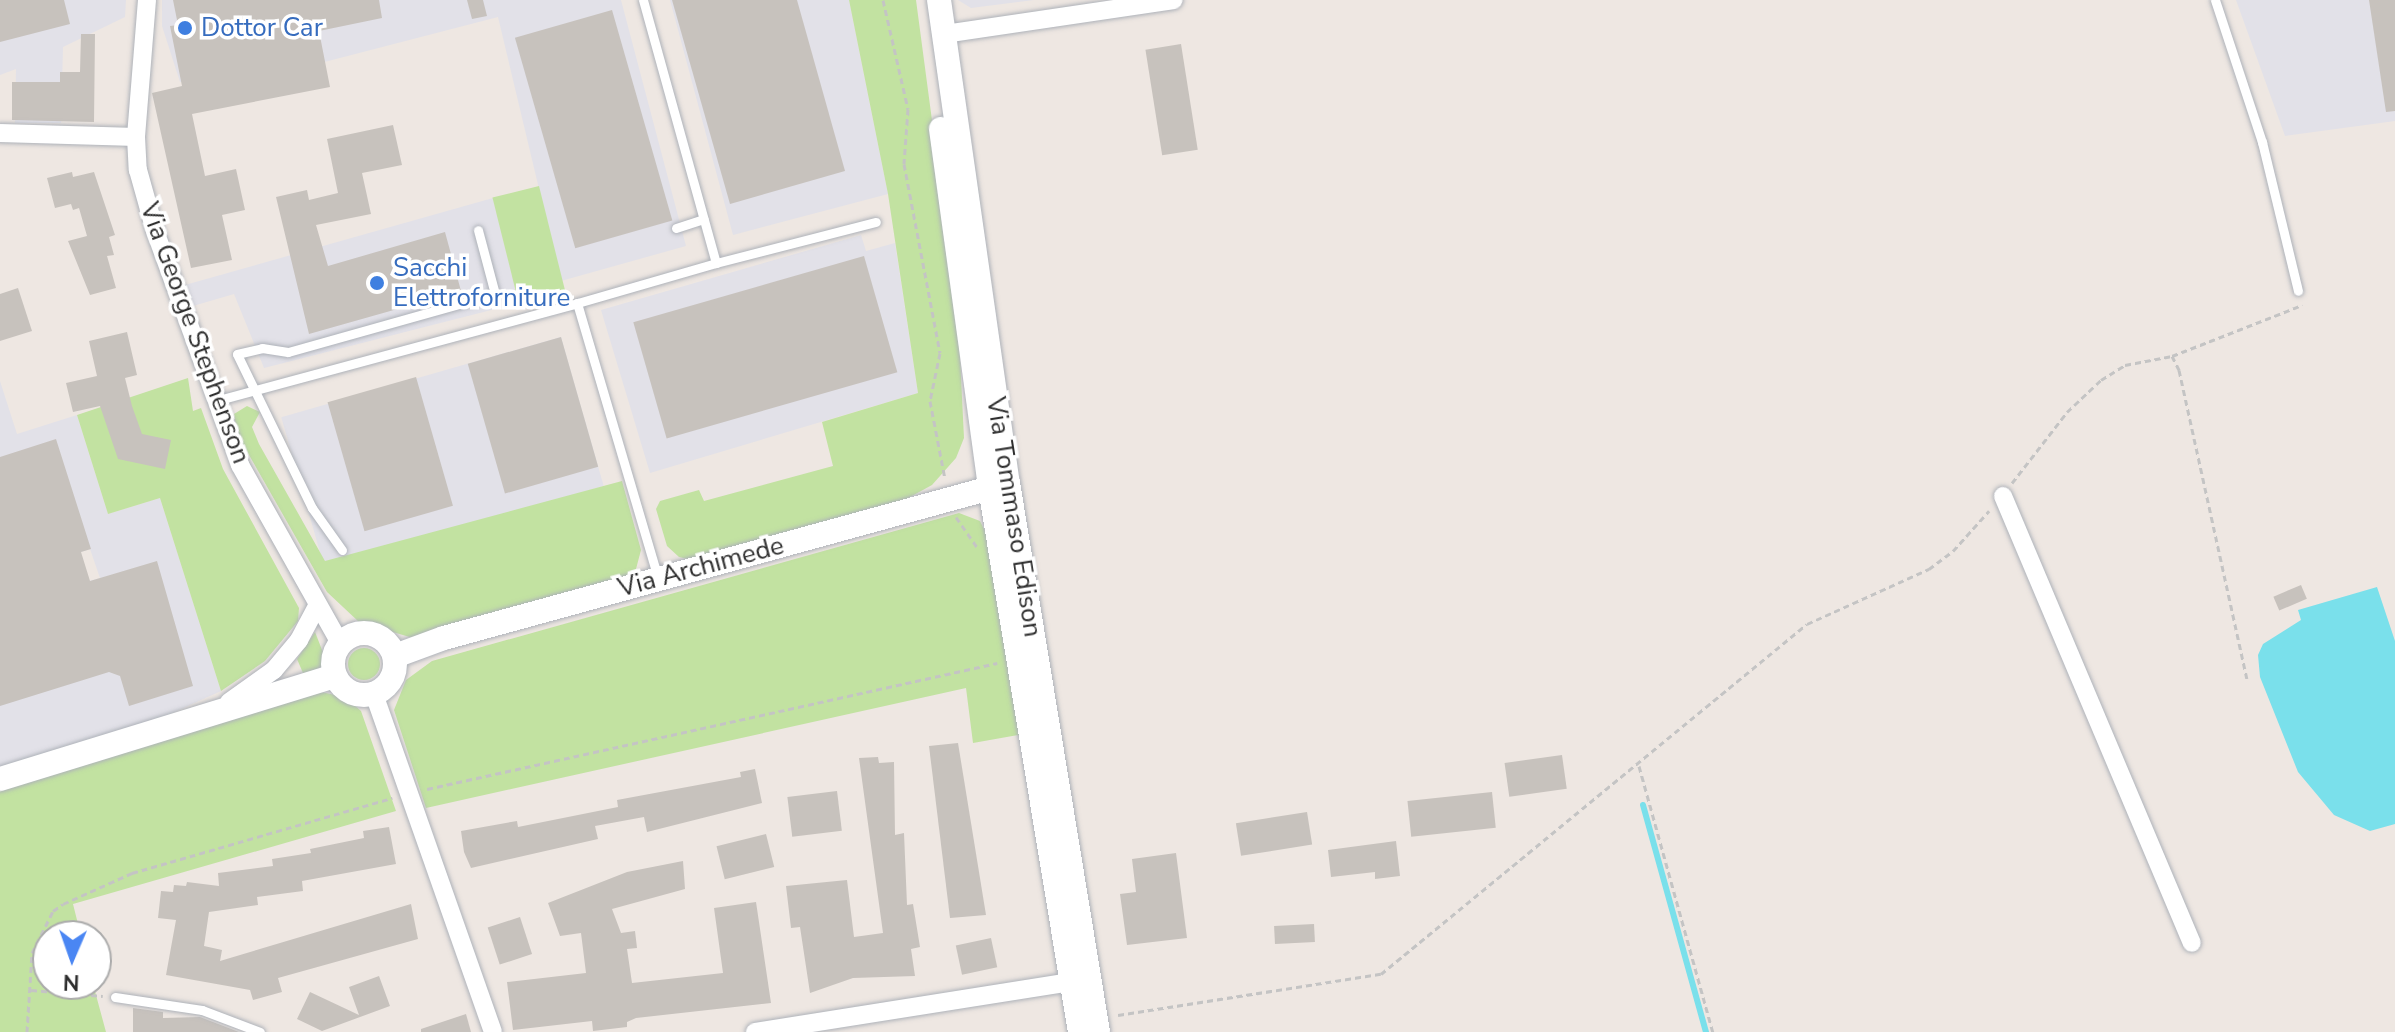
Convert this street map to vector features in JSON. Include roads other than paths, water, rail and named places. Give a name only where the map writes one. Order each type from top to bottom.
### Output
[{"type":"street","name":"Via George Stephenson","points":[[147,0],[136,137],[138,170],[155,231],[240,465],[340,643]]},
{"type":"street","name":"Via Tommaso Edison","points":[[923,0],[1080,981],[1091,1027]]},
{"type":"street","name":"Via Tommaso Edison","points":[[939,0],[999,485]]},
{"type":"street","points":[[944,34],[1174,0]]},
{"type":"street","points":[[0,133],[136,137]]},
{"type":"street","name":"Via Archimede","points":[[395,656],[658,579],[999,485]]},
{"type":"street","points":[[2003,496],[2192,943]]},
{"type":"street","points":[[208,715],[274,670],[299,640],[317,606]]},
{"type":"street","points":[[367,632],[385,640],[395,656],[389,683],[374,694],[347,691],[335,676],[333,659],[340,643],[367,632]]},
{"type":"street","points":[[0,779],[335,676]]},
{"type":"street","points":[[374,694],[493,1032]]},
{"type":"street","points":[[755,1032],[1080,981]]},
{"type":"lane","points":[[643,0],[716,263]]},
{"type":"lane","points":[[2215,0],[2262,142],[2298,291]]},
{"type":"lane","points":[[676,228],[704,219]]},
{"type":"lane","points":[[215,401],[876,222]]},
{"type":"lane","points":[[342,550],[312,508],[237,354],[262,348],[288,352],[495,294],[478,230]]},
{"type":"lane","points":[[577,303],[658,579]]},
{"type":"lane","points":[[115,997],[202,1010],[260,1032]]},
{"type":"water","points":[[2377,587],[2395,641],[2395,824],[2370,831],[2334,815],[2298,772],[2260,677],[2258,655],[2263,644],[2301,620],[2298,610]]},
{"type":"waterway","points":[[1643,805],[1706,1032]]},
{"type":"place","name":"Dottor Car","points":[[185,28]]},
{"type":"place","name":"Sacchi Elettroforniture","points":[[377,283]]}]
